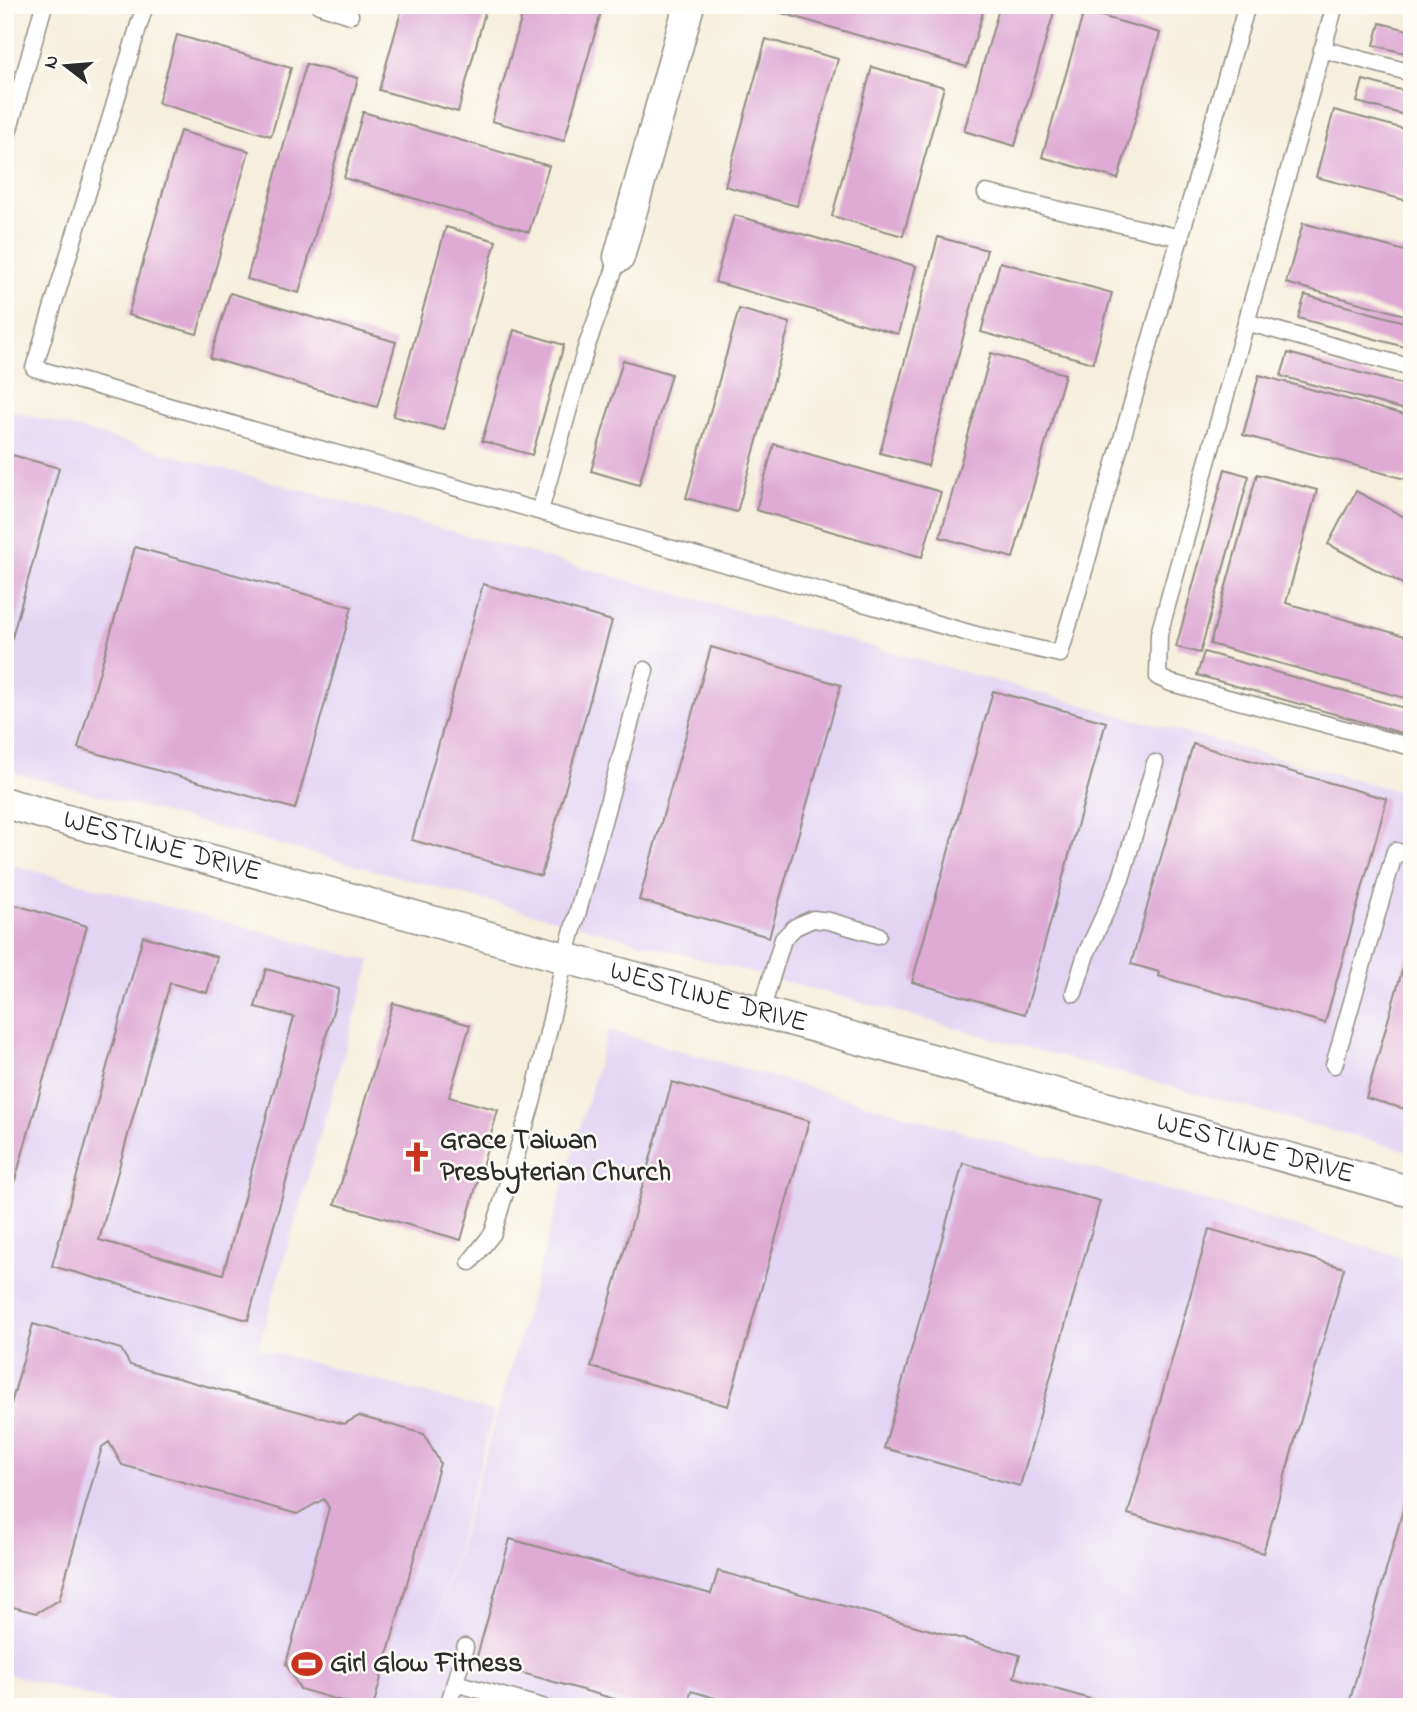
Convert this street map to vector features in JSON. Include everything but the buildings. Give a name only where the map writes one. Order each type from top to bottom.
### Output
[{"type":"street","points":[[619,257],[690,5]]},
{"type":"street","name":"WESTLINE DRIVE","points":[[5,803],[1412,1192]]},
{"type":"lane","points":[[5,143],[44,5]]},
{"type":"lane","points":[[145,5],[34,368],[976,635],[1060,654],[1181,238],[1242,6]]},
{"type":"lane","points":[[319,5],[350,15]]},
{"type":"lane","points":[[1335,5],[1159,634],[1158,677],[1171,683],[1412,747]]},
{"type":"lane","points":[[1322,49],[1412,73]]},
{"type":"lane","points":[[986,192],[1181,238]]},
{"type":"lane","points":[[540,511],[586,348],[619,257]]},
{"type":"lane","points":[[1246,322],[1412,368]]},
{"type":"lane","points":[[470,1262],[494,1233],[533,1099],[565,958],[645,670]]},
{"type":"lane","points":[[1074,993],[1086,954],[1121,879],[1155,763]]},
{"type":"lane","points":[[1334,1065],[1395,851],[1412,856]]},
{"type":"lane","points":[[761,1012],[783,939],[795,927],[813,919],[878,935]]},
{"type":"lane","points":[[448,1707],[465,1647]]},
{"type":"lane","points":[[455,1683],[542,1707]]},
{"type":"shaded area","points":[[5,409],[1412,795],[1412,1152],[5,770]]},
{"type":"shaded area","points":[[5,863],[371,961],[258,1348],[494,1412],[423,1670],[608,1030],[1412,1260],[1412,1707],[128,1707],[5,1673]]},
{"type":"place","name":"Grace Taiwan Presbyterian Church","points":[[417,1157]]},
{"type":"place","name":"Girl Glow Fitness","points":[[307,1664]]}]
